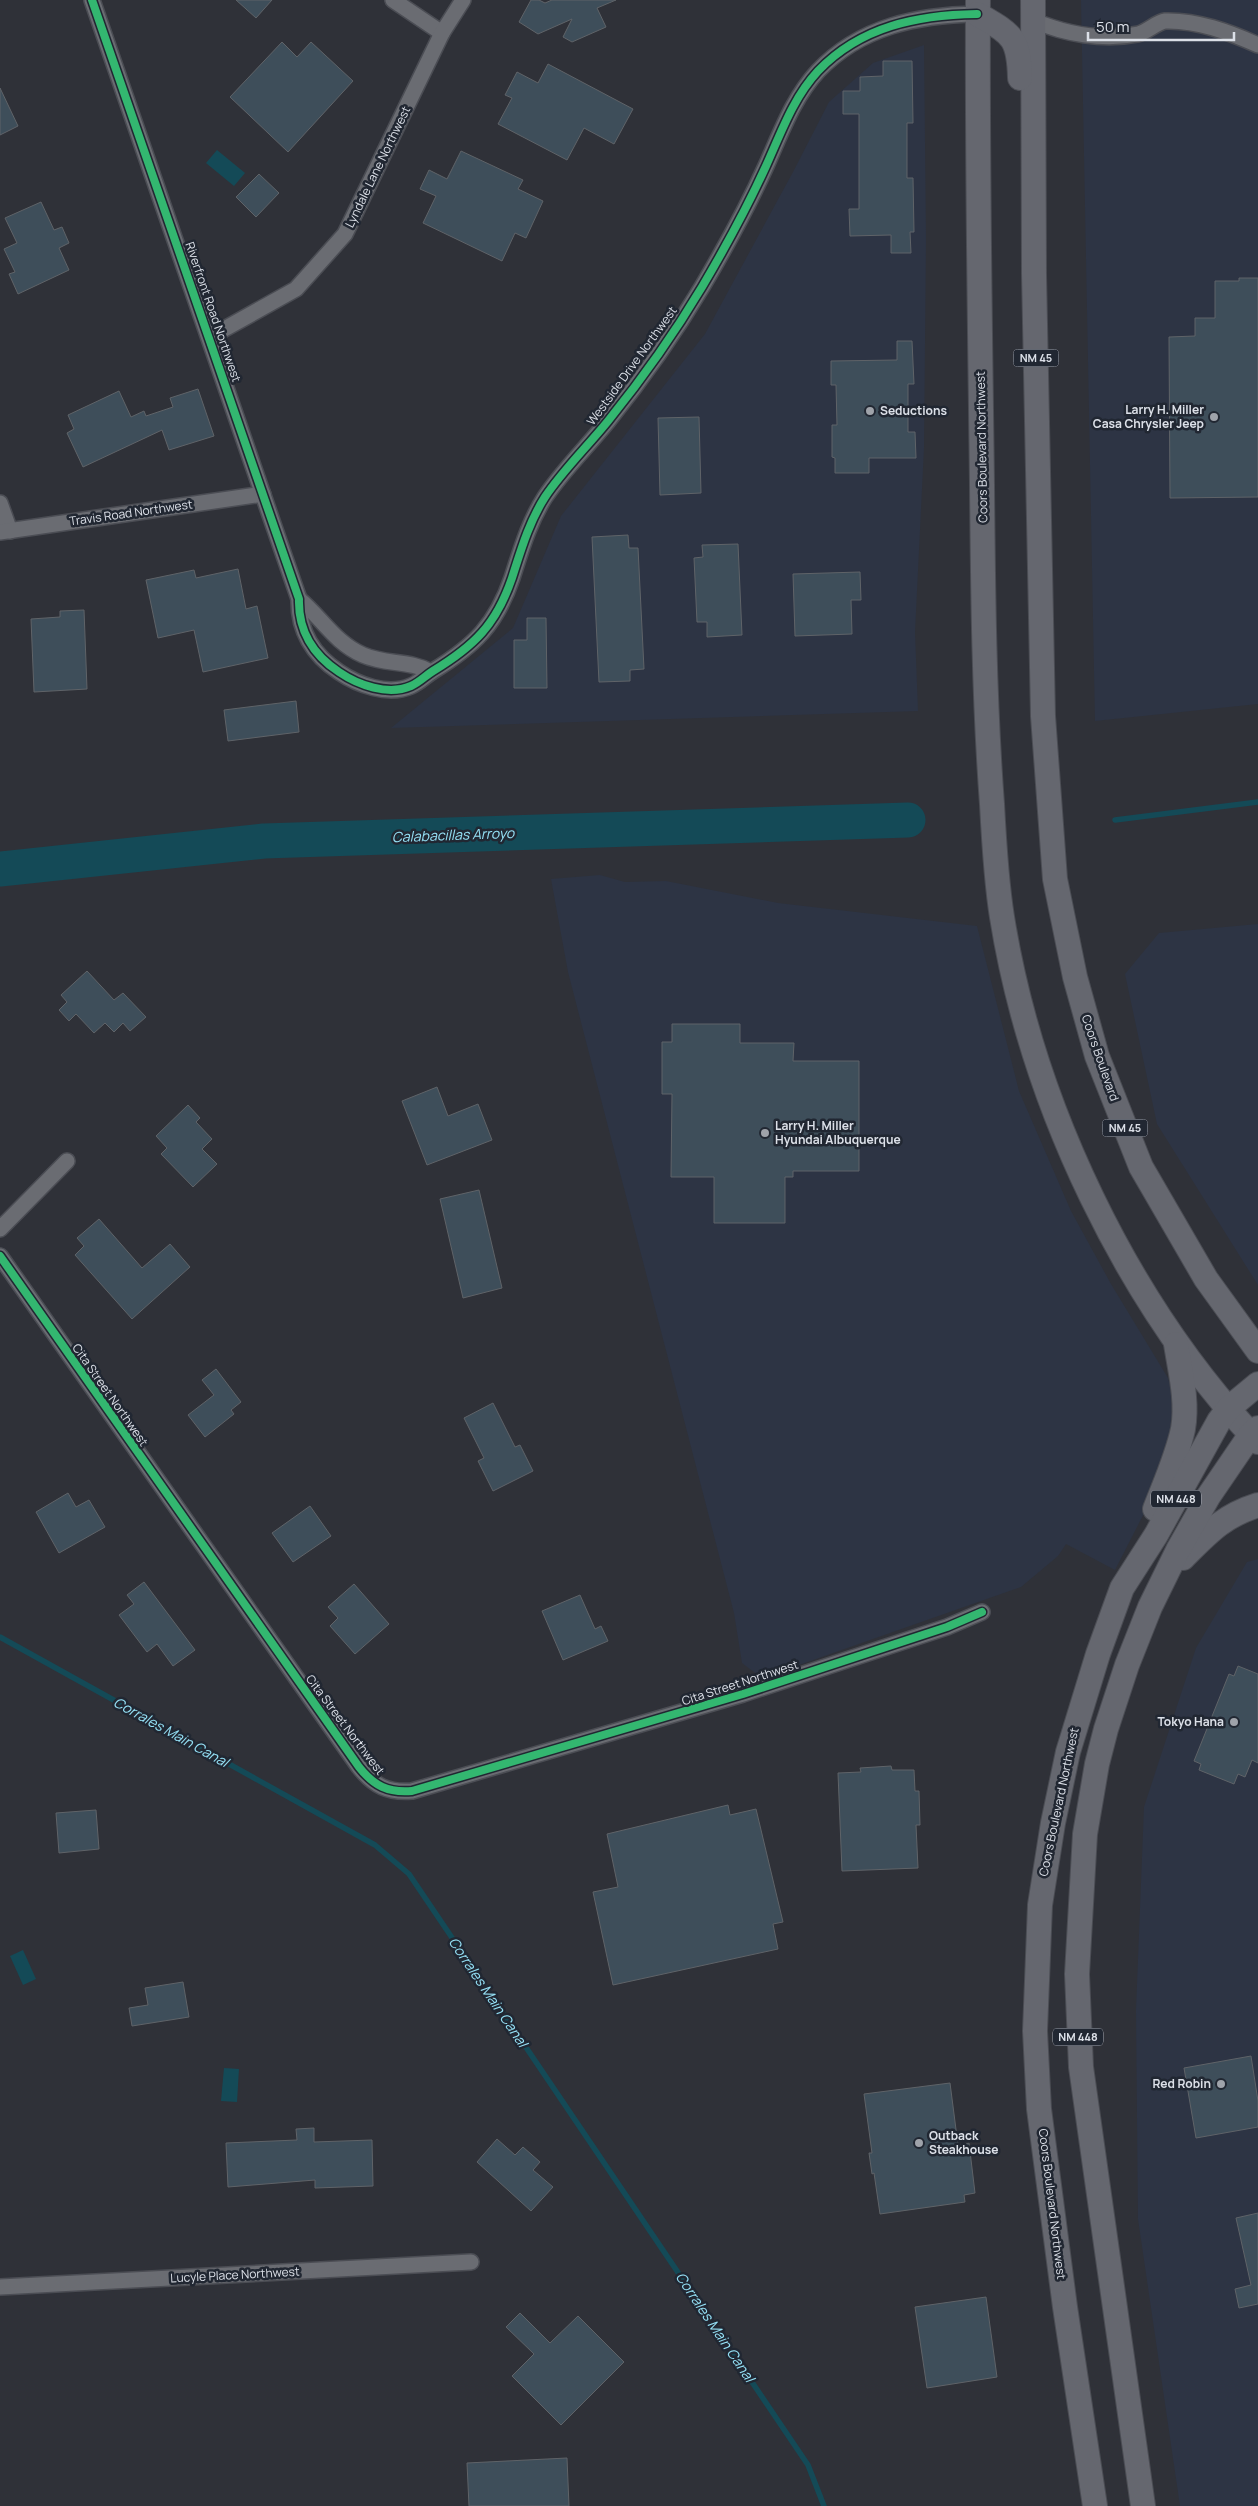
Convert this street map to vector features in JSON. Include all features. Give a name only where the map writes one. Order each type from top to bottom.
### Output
[{"type":"main road","points":[[1020,0],[1032,10]]},
{"type":"main road","points":[[978,7],[1010,33],[1019,54],[1025,396],[1038,473]]},
{"type":"main road","name":"Coors Boulevard Northwest","points":[[978,7],[985,712],[998,893],[1015,982],[1033,1049],[1076,1165],[1118,1248],[1175,1339]]},
{"type":"main road","name":"NM 45","points":[[1032,10],[1038,473]]},
{"type":"main road","name":"Coors Boulevard","points":[[1038,473],[1043,716],[1055,879],[1074,977],[1097,1056],[1141,1167],[1206,1278],[1258,1351]]},
{"type":"main road","points":[[1175,1339],[1229,1408],[1256,1434]]},
{"type":"main road","points":[[1122,1588],[1168,1480],[1183,1427],[1184,1394],[1175,1339]]},
{"type":"main road","name":"Coors Boulevard Northwest","points":[[1095,2506],[1065,2307],[1040,2109],[1036,1989],[1040,1906],[1060,1788],[1086,1688],[1122,1588],[1156,1534],[1219,1421],[1229,1408],[1258,1384]]},
{"type":"main road","name":"NM 448","points":[[1143,2506],[1086,2116],[1078,2038],[1077,1974],[1082,1864],[1097,1764],[1126,1665],[1164,1577],[1208,1497],[1256,1434]]},
{"type":"main road","points":[[1164,1577],[1212,1529],[1235,1512],[1258,1505]]},
{"type":"street","name":"Riverfront Road Northwest","points":[[92,0],[210,336],[299,599],[298,610],[304,634]]},
{"type":"street","points":[[394,0],[442,33]]},
{"type":"street","name":"Lyndale Lane Northwest","points":[[210,336],[296,289],[345,234],[442,33],[463,0]]},
{"type":"street","name":"Westside Drive Northwest","points":[[304,634],[321,657],[346,677],[370,686],[393,690],[408,688],[464,652],[489,624],[506,595],[528,531],[543,500],[620,407],[686,312],[728,242],[794,103],[817,73],[847,46],[891,25],[978,7]]},
{"type":"street","points":[[1032,10],[1066,32],[1089,36],[1136,35],[1144,33],[1163,21],[1214,29],[1258,45]]},
{"type":"street","name":"Travis Road Northwest","points":[[5,531],[263,494]]},
{"type":"street","points":[[0,503],[5,531]]},
{"type":"street","points":[[299,599],[335,637],[363,655],[380,660],[421,666],[431,672]]},
{"type":"street","points":[[0,1229],[68,1161]]},
{"type":"street","name":"Cita Street Northwest","points":[[0,1256],[359,1767],[375,1784],[386,1790],[398,1792],[412,1790],[676,1715],[947,1627],[982,1612]]},
{"type":"street","name":"Lucyle Place Northwest","points":[[0,2287],[471,2262]]},
{"type":"shaded area","points":[[1081,0],[1258,0],[1258,704],[1095,721]]},
{"type":"shaded area","points":[[924,45],[926,239],[924,448],[915,632],[918,711],[391,728],[513,628],[561,516],[705,334],[829,102],[873,63]]},
{"type":"shaded area","points":[[217,150],[245,173],[234,186],[206,163]]},
{"type":"shaded area","points":[[600,875],[625,882],[666,881],[778,903],[977,926],[1019,1091],[1071,1211],[1111,1284],[1168,1378],[1175,1403],[1176,1437],[1158,1486],[1115,1570],[1066,1544],[1058,1556],[1021,1587],[762,1678],[742,1663],[734,1613],[568,972],[551,879]]},
{"type":"shaded area","points":[[1258,924],[1258,1285],[1157,1124],[1125,974],[1159,933]]},
{"type":"shaded area","points":[[1258,1559],[1258,2506],[1180,2506],[1138,2219],[1136,2010],[1144,1807],[1196,1648],[1247,1562]]},
{"type":"shaded area","points":[[23,1950],[36,1979],[23,1985],[10,1956]]},
{"type":"shaded area","points":[[224,2068],[239,2069],[237,2102],[221,2101]]},
{"type":"building","points":[[236,0],[272,0],[256,18]]},
{"type":"building","points":[[531,0],[539,0],[545,3],[552,0],[616,0],[597,8],[606,27],[572,42],[563,37],[572,19],[538,34],[519,22]]},
{"type":"building","points":[[282,42],[297,57],[311,42],[353,81],[288,152],[230,97]]},
{"type":"building","points":[[883,61],[912,61],[913,123],[907,123],[907,178],[913,178],[914,232],[910,232],[911,253],[891,253],[891,235],[850,236],[849,209],[859,209],[859,114],[843,114],[843,91],[860,91],[860,77],[883,76]]},
{"type":"building","points":[[548,64],[633,109],[614,144],[584,128],[567,160],[498,124],[512,98],[505,95],[517,72],[538,83]]},
{"type":"building","points":[[0,88],[18,126],[0,135]]},
{"type":"building","points":[[461,151],[523,180],[518,189],[543,201],[526,238],[515,233],[502,261],[423,223],[436,196],[420,189],[429,170],[447,179]]},
{"type":"building","points":[[259,174],[279,193],[256,217],[236,197]]},
{"type":"building","points":[[41,202],[54,230],[62,227],[69,243],[59,248],[69,270],[18,294],[9,274],[15,272],[4,249],[17,243],[5,218]]},
{"type":"building","name":"Larry H. Miller Casa Chrysler Jeep","points":[[1239,278],[1258,278],[1258,497],[1170,498],[1169,337],[1195,336],[1195,318],[1215,318],[1215,281],[1239,281]]},
{"type":"building","points":[[897,341],[912,341],[914,384],[908,384],[908,432],[915,432],[916,458],[869,458],[869,473],[835,473],[835,458],[832,457],[832,425],[837,425],[836,385],[831,385],[831,361],[897,360]]},
{"type":"building","points":[[198,389],[214,436],[169,450],[162,430],[83,467],[67,433],[74,429],[68,415],[119,391],[131,417],[144,411],[146,416],[173,407],[170,398]]},
{"type":"building","points":[[699,417],[701,493],[660,495],[658,418]]},
{"type":"building","points":[[628,535],[629,548],[638,548],[644,669],[630,670],[630,681],[599,682],[592,537]]},
{"type":"building","points":[[738,544],[742,635],[707,637],[707,622],[697,622],[694,558],[703,557],[702,545]]},
{"type":"building","points":[[238,569],[246,609],[257,606],[268,658],[203,672],[194,630],[158,638],[146,580],[194,570],[196,578]]},
{"type":"building","points":[[860,572],[861,600],[851,600],[852,634],[795,636],[793,574]]},
{"type":"building","points":[[84,610],[87,689],[34,692],[31,619],[60,617],[60,611]]},
{"type":"building","points":[[527,618],[546,618],[547,688],[514,688],[514,640],[527,640]]},
{"type":"building","points":[[296,701],[299,732],[228,741],[224,710]]},
{"type":"building","points":[[87,971],[114,1000],[123,993],[146,1017],[130,1031],[123,1023],[114,1032],[105,1023],[94,1033],[76,1014],[69,1021],[59,1010],[67,1002],[61,995]]},
{"type":"building","name":"Larry H. Miller Hyundai Albuquerque","points":[[672,1024],[740,1024],[740,1043],[794,1043],[793,1061],[859,1061],[859,1171],[793,1171],[793,1177],[785,1177],[785,1223],[714,1223],[714,1177],[671,1177],[672,1094],[662,1094],[662,1042],[672,1042]]},
{"type":"building","points":[[437,1087],[448,1116],[478,1104],[492,1140],[427,1165],[402,1101]]},
{"type":"building","points":[[188,1105],[200,1118],[196,1122],[212,1139],[202,1149],[217,1164],[193,1187],[161,1154],[167,1148],[156,1136]]},
{"type":"building","points":[[479,1190],[502,1288],[463,1298],[440,1199]]},
{"type":"building","points":[[99,1219],[142,1268],[170,1244],[190,1267],[132,1319],[75,1255],[84,1246],[77,1238]]},
{"type":"building","points":[[216,1369],[241,1402],[231,1410],[234,1414],[205,1437],[188,1415],[214,1395],[202,1380]]},
{"type":"building","points":[[493,1403],[515,1447],[520,1445],[533,1471],[493,1491],[478,1461],[484,1458],[464,1418]]},
{"type":"building","points":[[68,1493],[76,1507],[89,1500],[105,1527],[59,1553],[36,1512]]},
{"type":"building","points":[[310,1506],[331,1536],[293,1562],[272,1533]]},
{"type":"building","points":[[144,1582],[195,1650],[173,1666],[157,1644],[147,1652],[119,1615],[134,1604],[127,1595]]},
{"type":"building","points":[[354,1584],[389,1624],[355,1654],[330,1626],[338,1618],[328,1607]]},
{"type":"building","points":[[580,1595],[595,1629],[601,1626],[608,1641],[563,1660],[542,1611]]},
{"type":"building","name":"Tokyo Hana","points":[[1238,1666],[1258,1674],[1258,1763],[1252,1760],[1245,1777],[1238,1774],[1234,1784],[1199,1770],[1201,1764],[1194,1761],[1229,1674],[1234,1676]]},
{"type":"building","points":[[891,1766],[892,1770],[914,1770],[915,1791],[919,1791],[920,1825],[916,1825],[918,1868],[842,1871],[838,1773],[861,1772],[860,1768]]},
{"type":"building","points":[[728,1805],[730,1815],[756,1809],[783,1922],[773,1924],[778,1949],[613,1985],[593,1892],[618,1887],[607,1834]]},
{"type":"building","points":[[96,1810],[99,1849],[59,1853],[56,1813]]},
{"type":"building","points":[[183,1982],[189,2017],[132,2026],[129,2008],[148,2005],[145,1988]]},
{"type":"building","name":"Red Robin","points":[[1251,2056],[1258,2101],[1258,2127],[1196,2138],[1184,2068]]},
{"type":"building","points":[[950,2083],[958,2145],[969,2143],[975,2193],[964,2195],[965,2202],[880,2214],[869,2153],[872,2153],[864,2094]]},
{"type":"building","points":[[314,2128],[314,2142],[372,2140],[373,2186],[315,2188],[315,2180],[228,2187],[226,2143],[297,2140],[296,2129]]},
{"type":"building","points":[[497,2139],[515,2155],[523,2147],[540,2162],[533,2170],[553,2187],[531,2211],[477,2162]]},
{"type":"building","points":[[1258,2213],[1258,2304],[1239,2308],[1235,2289],[1251,2285],[1236,2218]]},
{"type":"building","points":[[986,2297],[997,2377],[927,2388],[915,2307]]},
{"type":"building","points":[[520,2313],[550,2343],[578,2316],[624,2362],[561,2425],[512,2376],[534,2354],[506,2327]]},
{"type":"building","points":[[567,2458],[569,2506],[469,2506],[467,2463]]},
{"type":"waterway","name":"Calabacillas Arroyo","points":[[1115,820],[1258,802]]},
{"type":"waterway","name":"Calabacillas Arroyo","points":[[0,869],[264,841],[908,820]]},
{"type":"waterway","name":"Corrales Main Canal","points":[[0,1637],[375,1845],[409,1874],[808,2465],[824,2506]]},
{"type":"cycle path","points":[[92,0],[299,599],[299,610],[304,631],[315,650],[339,672],[364,685],[393,690],[411,686],[448,662],[472,643],[491,621],[506,594],[522,547],[539,507],[559,477],[621,405],[680,322],[727,243],[759,182],[782,129],[809,81],[835,56],[853,43],[872,33],[892,26],[933,17],[977,14]]},
{"type":"cycle path","points":[[0,1256],[359,1767],[370,1779],[382,1787],[396,1791],[412,1791],[743,1694],[947,1627],[982,1612]]},
{"type":"place","name":"Seductions","points":[[870,411]]},
{"type":"place","name":"Larry H. Miller Casa Chrysler Jeep","points":[[1214,417]]},
{"type":"place","name":"Larry H. Miller Hyundai Albuquerque","points":[[765,1133]]},
{"type":"place","name":"Tokyo Hana","points":[[1234,1722]]},
{"type":"place","name":"Red Robin","points":[[1221,2084]]},
{"type":"place","name":"Outback Steakhouse","points":[[919,2143]]}]
